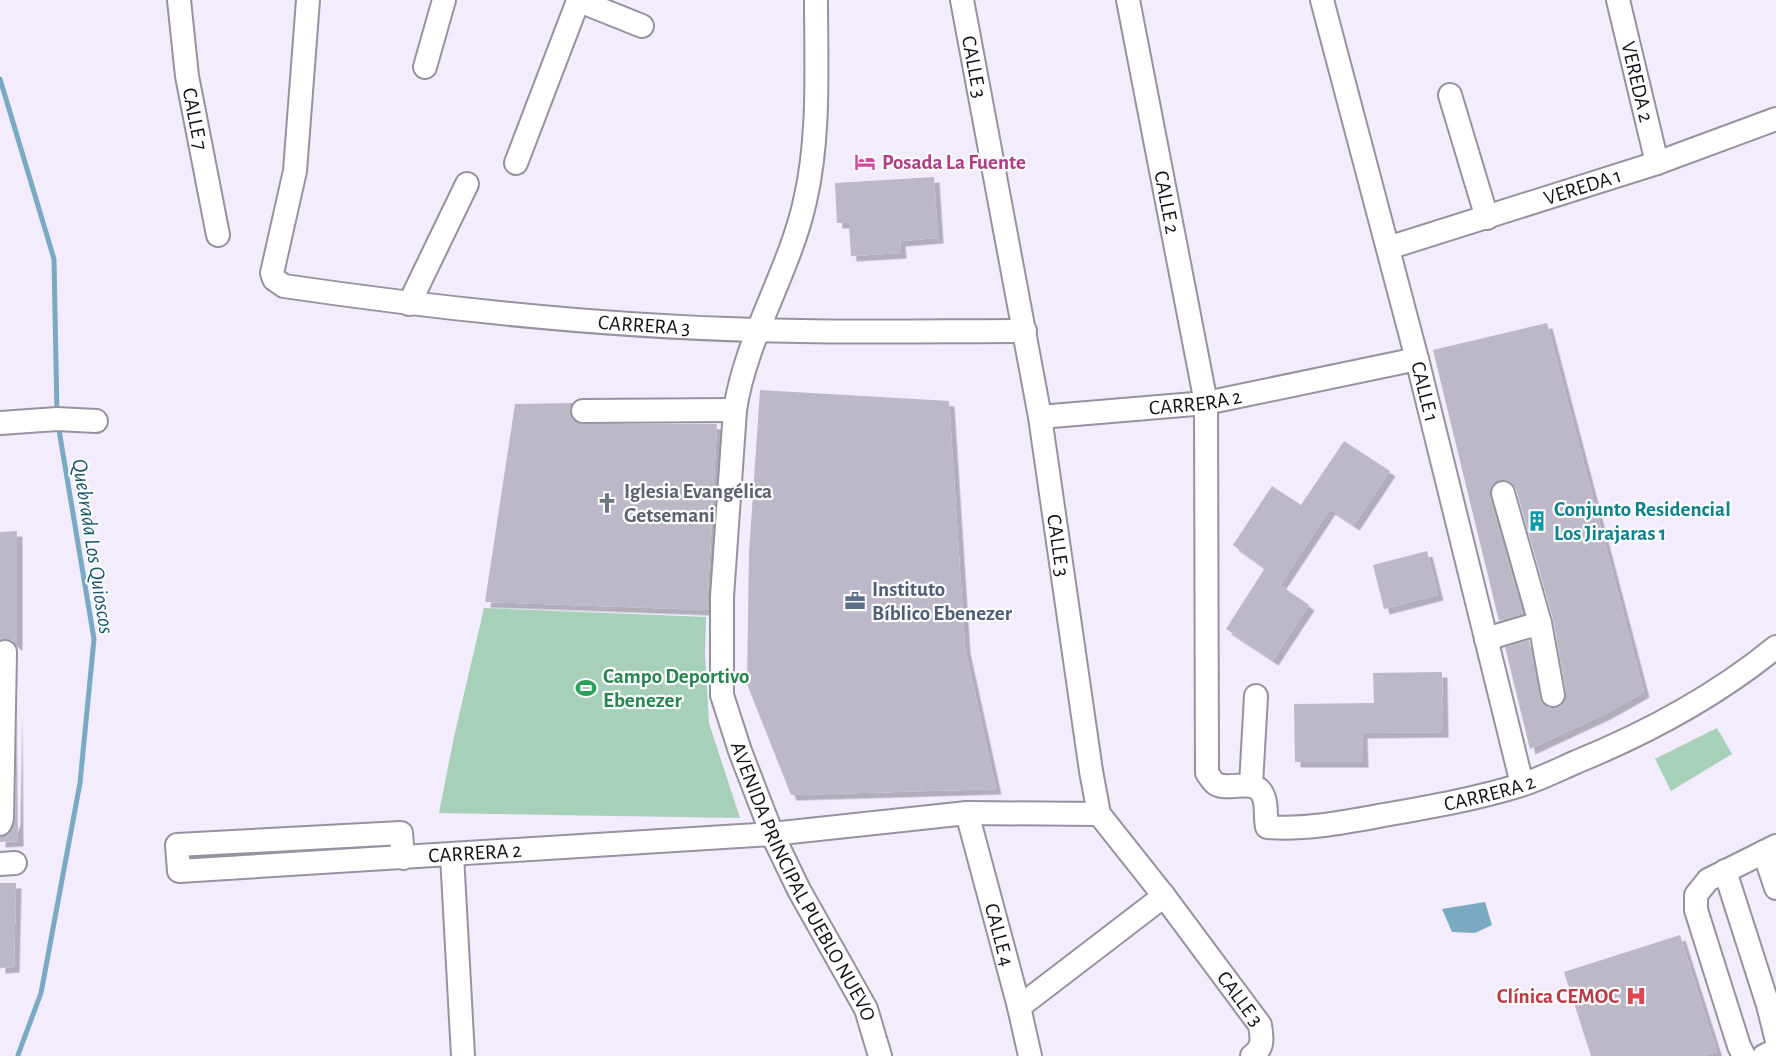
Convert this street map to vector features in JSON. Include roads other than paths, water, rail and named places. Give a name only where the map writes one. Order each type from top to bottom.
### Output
[{"type":"street","name":"CALLE 7","points":[[179,0],[188,76],[218,235]]},
{"type":"street","name":"CARRERA 3","points":[[308,0],[295,171],[272,273],[274,279],[284,286],[409,304],[639,324],[758,330],[1025,332]]},
{"type":"street","points":[[425,67],[444,0]]},
{"type":"street","points":[[516,163],[577,0],[642,26]]},
{"type":"street","name":"AVENIDA PRINCIPAL PUEBLO NUEVO","points":[[816,0],[815,133],[805,202],[793,244],[758,330],[738,393],[735,410],[722,597],[722,695],[740,751],[772,834],[799,890],[866,1009],[880,1056]]},
{"type":"street","name":"CALLE 3","points":[[962,0],[1040,417],[1090,771],[1099,814],[1164,896],[1260,1025],[1257,1049]]},
{"type":"street","name":"CALLE 2","points":[[1128,0],[1206,403],[1207,773],[1215,783],[1251,785]]},
{"type":"street","name":"CALLE 1","points":[[1322,0],[1417,358],[1522,784]]},
{"type":"street","name":"VEREDA 2","points":[[1618,0],[1657,163]]},
{"type":"street","points":[[1450,95],[1487,218]]},
{"type":"street","name":"VEREDA 1","points":[[1388,248],[1657,163],[1776,119]]},
{"type":"street","points":[[409,304],[467,184]]},
{"type":"street","name":"CARRERA 2","points":[[1040,417],[1206,403],[1417,358]]},
{"type":"street","points":[[583,411],[735,410]]},
{"type":"street","points":[[0,423],[57,419],[96,421]]},
{"type":"street","points":[[1503,493],[1540,623],[1553,695]]},
{"type":"street","points":[[1486,639],[1540,623]]},
{"type":"street","name":"CARRERA 2","points":[[1251,785],[1259,790],[1264,798],[1267,827],[1287,829],[1450,804],[1522,784],[1617,745],[1684,711],[1753,666],[1776,647]]},
{"type":"street","points":[[0,824],[2,819],[5,652]]},
{"type":"street","points":[[1251,785],[1256,696]]},
{"type":"street","name":"CARRERA 2","points":[[179,871],[177,845],[401,832],[403,858],[772,834],[968,813],[1099,814]]},
{"type":"street","name":"CALLE 4","points":[[968,813],[1030,1056]]},
{"type":"street","points":[[1744,1056],[1738,1046],[1696,910],[1696,895],[1708,880],[1770,849],[1776,888]]},
{"type":"street","points":[[452,855],[463,1056]]},
{"type":"street","points":[[1725,872],[1768,1005],[1776,1037]]},
{"type":"street","points":[[1019,1007],[1164,896]]},
{"type":"street","points":[[1764,1056],[1776,1049]]},
{"type":"water","points":[[1485,902],[1492,925],[1475,933],[1452,932],[1442,909]]},
{"type":"waterway","name":"Quebrada Los Quioscos","points":[[0,79],[54,259],[57,415]]},
{"type":"waterway","name":"Quebrada Los Quioscos","points":[[18,1055],[41,993],[80,783],[94,639],[58,424]]},
{"type":"place","name":"Posada La Fuente","points":[[865,162]]},
{"type":"place","name":"Iglesia Evangélica Getsemani","points":[[607,503]]},
{"type":"place","name":"Conjunto Residencial Los Jirajaras 1","points":[[1537,521]]},
{"type":"place","name":"Instituto Bíblico Ebenezer","points":[[855,601]]},
{"type":"place","name":"Campo Deportivo Ebenezer","points":[[586,688]]},
{"type":"place","name":"Clínica CEMOC","points":[[1636,996]]}]
